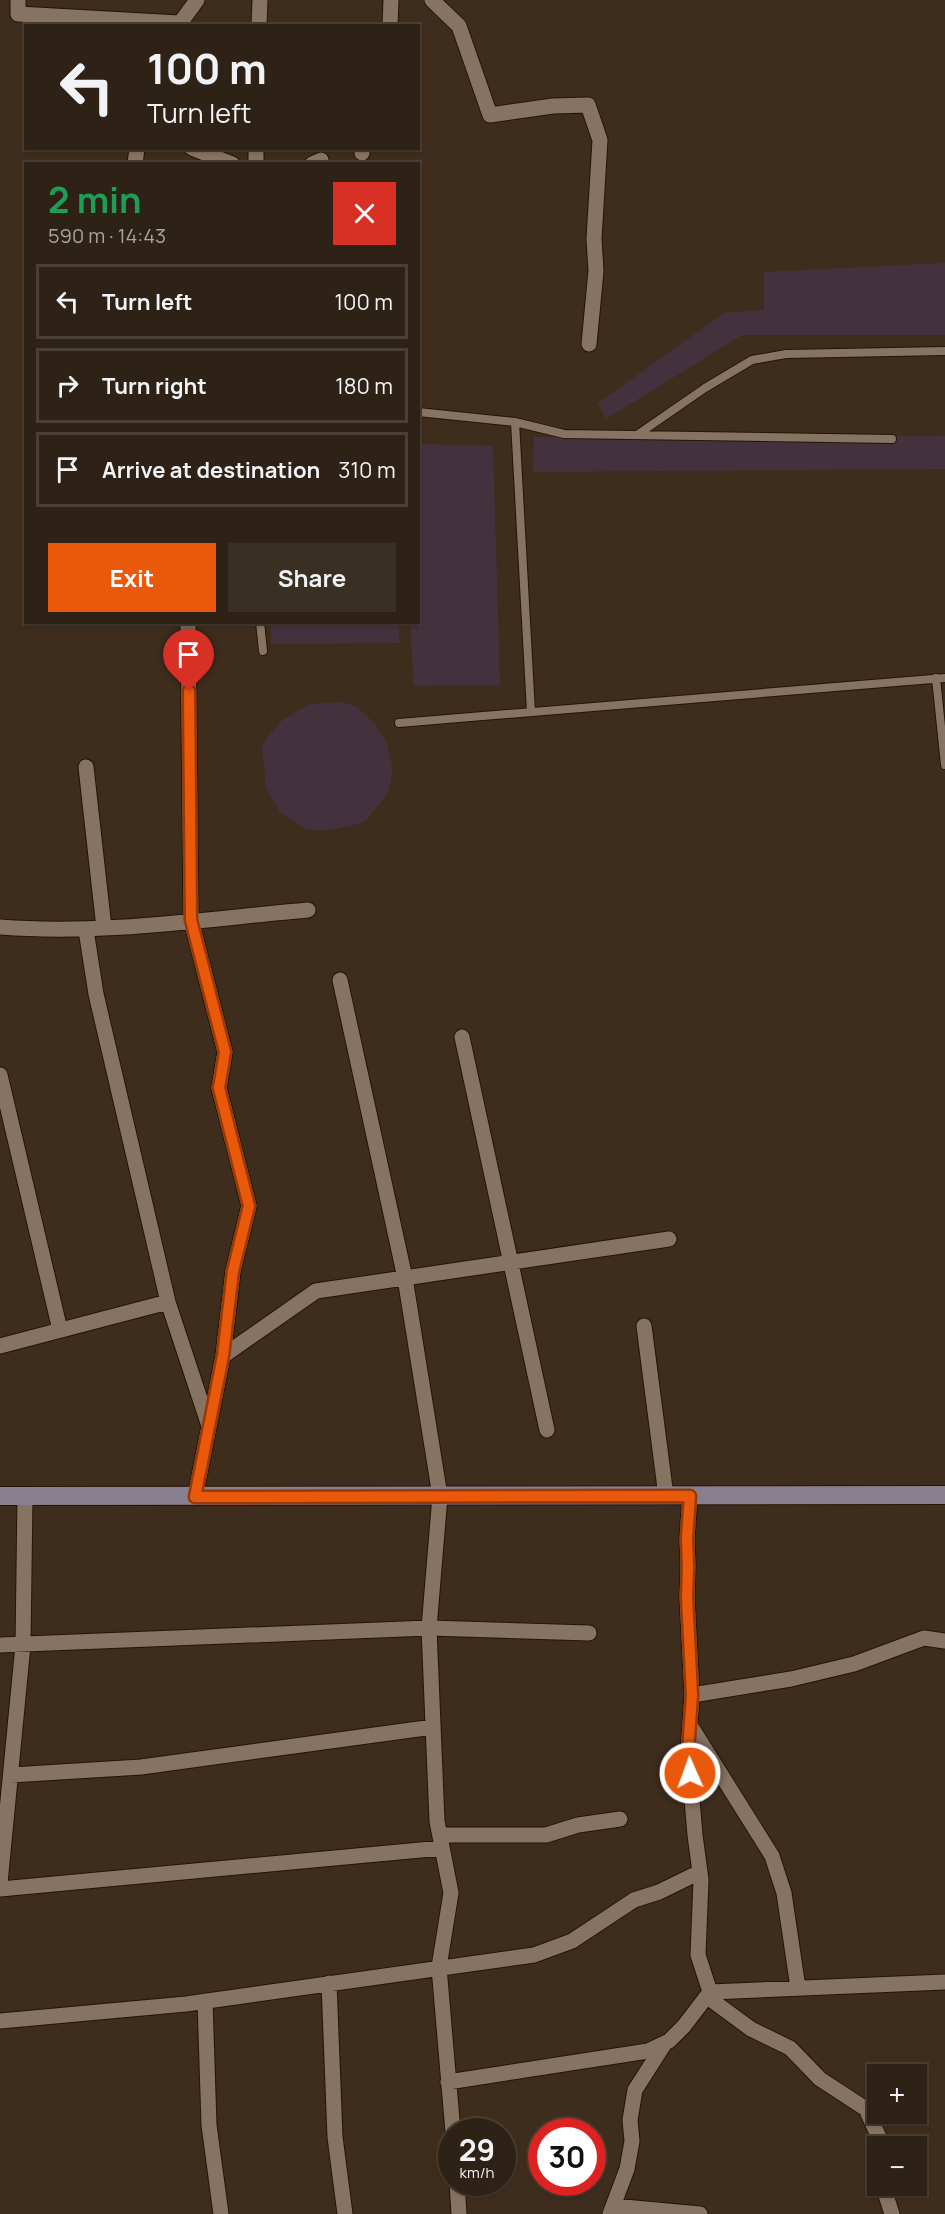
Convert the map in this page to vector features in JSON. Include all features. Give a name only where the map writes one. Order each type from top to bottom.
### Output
[{"type":"street","points":[[18,0],[18,14],[178,24],[197,0]]},
{"type":"street","points":[[259,24],[260,0]]},
{"type":"street","points":[[390,24],[391,0]]},
{"type":"street","points":[[432,0],[459,26],[490,115],[552,106],[588,105],[600,140],[594,239],[596,271],[589,344]]},
{"type":"street","points":[[197,150],[227,162]]},
{"type":"street","points":[[188,624],[191,920],[225,1052],[219,1088],[249,1206],[233,1271],[223,1356],[195,1497]]},
{"type":"street","points":[[86,767],[104,928]]},
{"type":"street","points":[[0,927],[86,930],[308,910]]},
{"type":"street","points":[[86,930],[96,994],[168,1302],[209,1426]]},
{"type":"street","points":[[340,980],[405,1278],[440,1496],[429,1628],[437,1821],[451,1893],[439,1967],[452,2118]]},
{"type":"street","points":[[462,1037],[547,1430]]},
{"type":"street","points":[[0,1075],[60,1330]]},
{"type":"street","points":[[223,1356],[316,1291],[669,1239]]},
{"type":"street","points":[[0,1346],[168,1302]]},
{"type":"street","points":[[644,1326],[666,1496]]},
{"type":"street","points":[[0,1496],[945,1495]]},
{"type":"street","points":[[0,1883],[23,1645],[25,1496]]},
{"type":"street","points":[[690,1496],[687,1597],[692,1695],[688,1752],[700,1872],[698,1955],[713,2001],[751,2029],[790,2048],[820,2079],[866,2109],[878,2136]]},
{"type":"street","points":[[0,1645],[429,1628],[589,1634]]},
{"type":"street","points":[[692,1695],[790,1679],[854,1664],[924,1638],[945,1641]]},
{"type":"street","points":[[690,1725],[771,1856],[784,1893],[798,1988]]},
{"type":"street","points":[[11,1775],[141,1767],[433,1727]]},
{"type":"street","points":[[0,1889],[441,1842],[546,1835],[578,1825],[620,1820]]},
{"type":"street","points":[[0,2021],[205,2001],[534,1955],[572,1941],[634,1900],[659,1892],[700,1872]]},
{"type":"street","points":[[700,2214],[612,2210],[627,2169],[632,2142],[630,2120],[635,2090],[665,2043],[684,2026],[710,1992],[945,1982]]},
{"type":"street","points":[[329,1983],[335,2138],[345,2214]]},
{"type":"street","points":[[205,2001],[209,2125],[221,2214]]},
{"type":"street","points":[[448,2082],[598,2060],[648,2050],[665,2043]]},
{"type":"street","points":[[458,2196],[459,2214]]},
{"type":"street","points":[[886,2196],[892,2214]]},
{"type":"lane","points":[[636,435],[705,388],[752,360],[786,354],[945,351]]},
{"type":"lane","points":[[420,412],[515,422],[564,434],[892,439]]},
{"type":"lane","points":[[515,422],[531,712]]},
{"type":"lane","points":[[260,624],[263,651]]},
{"type":"lane","points":[[399,723],[941,678],[945,765]]},
{"type":"shaded area","points":[[945,263],[945,335],[742,335],[606,419],[598,403],[724,313],[764,310],[764,272]]},
{"type":"shaded area","points":[[945,436],[945,469],[533,472],[534,437]]},
{"type":"shaded area","points":[[420,444],[493,446],[500,685],[414,686],[410,624],[420,624]]},
{"type":"shaded area","points":[[271,624],[398,624],[400,643],[271,644]]},
{"type":"shaded area","points":[[342,702],[357,707],[375,724],[387,744],[393,770],[388,793],[365,822],[331,830],[307,830],[280,812],[266,788],[262,745],[280,722],[309,704]]},
{"type":"route","points":[[189,691],[191,920],[225,1052],[219,1088],[249,1206],[233,1271],[223,1356],[195,1497],[690,1496],[687,1597],[692,1695],[688,1752],[690,1773]]}]
